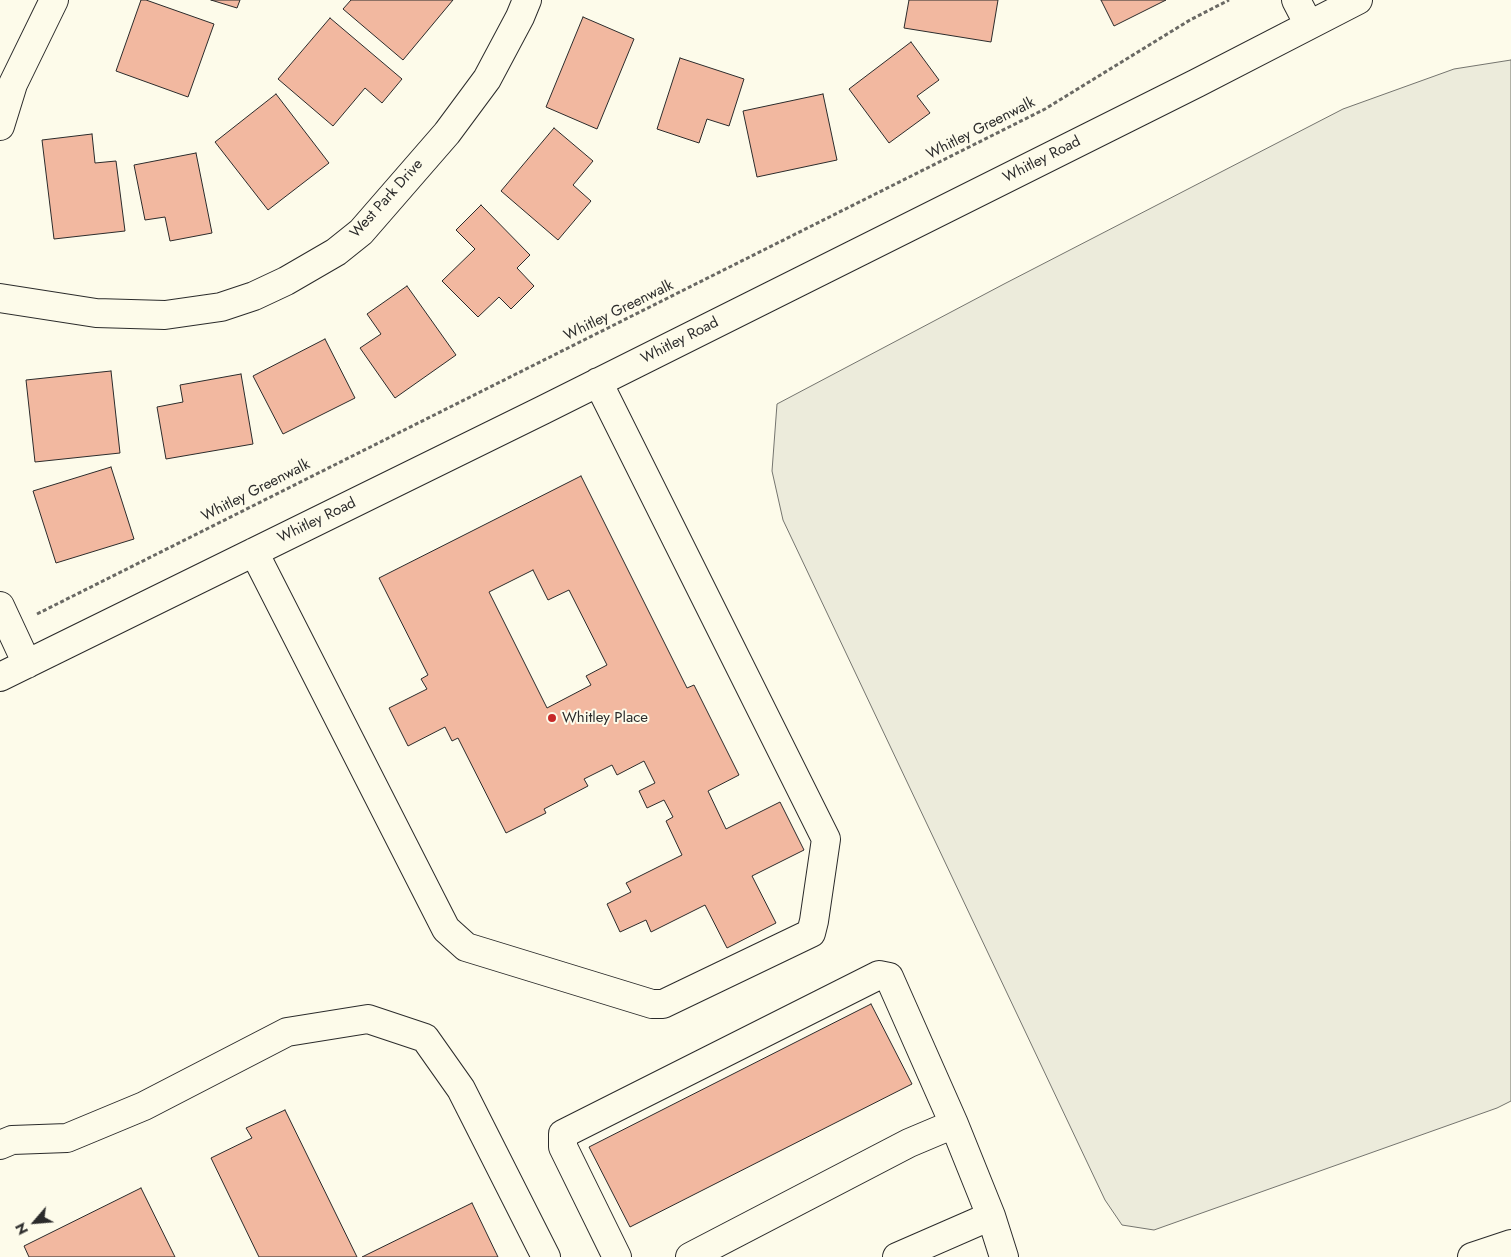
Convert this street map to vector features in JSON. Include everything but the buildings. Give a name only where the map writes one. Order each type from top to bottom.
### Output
[{"type":"street","points":[[0,126],[13,84],[54,0]]},
{"type":"street","name":"West Park Drive","points":[[0,298],[96,313],[165,315],[221,307],[254,296],[286,282],[336,252],[361,232],[447,133],[486,79],[520,17],[527,0]]},
{"type":"street","points":[[1296,0],[1309,26]]},
{"type":"street","name":"Whitley Road","points":[[0,677],[598,382],[1197,83],[1358,0]]},
{"type":"street","points":[[254,552],[446,929],[466,946],[652,1004],[662,1004],[811,933],[826,839],[598,382]]},
{"type":"street","points":[[5,617],[27,664]]},
{"type":"street","points":[[618,1257],[563,1147],[563,1134],[879,974],[889,977],[954,1124],[1004,1257]]},
{"type":"street","points":[[0,1145],[12,1140],[67,1138],[144,1106],[287,1032],[368,1019],[425,1038],[462,1089],[546,1257]]},
{"type":"street","points":[[690,1257],[909,1143],[954,1124]]},
{"type":"street","points":[[897,1257],[990,1216]]},
{"type":"street","points":[[1472,1257],[1511,1244]]},
{"type":"path","name":"Whitley Greenwalk","points":[[5,617],[1037,113],[1190,20],[1229,0]]},
{"type":"shaded area","points":[[1511,60],[1511,1101],[1497,1108],[1154,1230],[1122,1225],[1105,1200],[783,520],[772,471],[777,404],[1343,109],[1454,69]]},
{"type":"place","name":"Whitley Place","points":[[552,718]]}]
